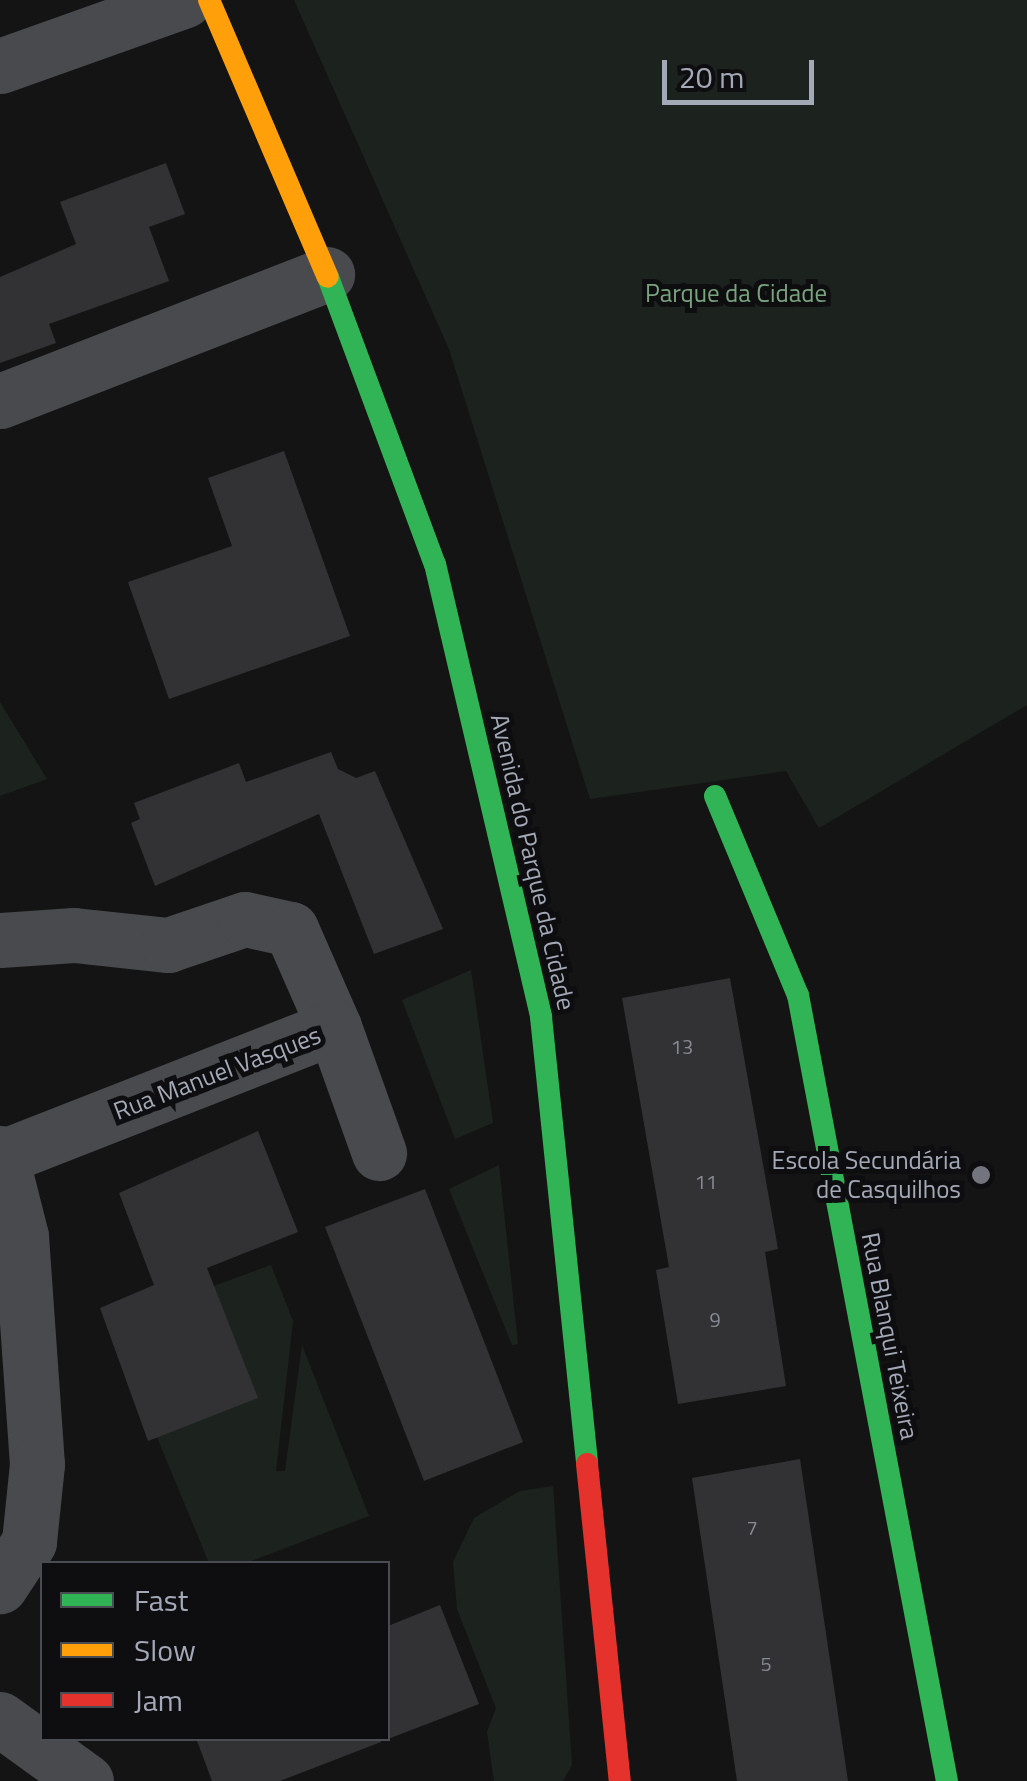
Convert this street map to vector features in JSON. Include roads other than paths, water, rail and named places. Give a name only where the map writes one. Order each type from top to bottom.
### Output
[{"type":"street","points":[[0,66],[185,0]]},
{"type":"street","name":"Avenida do Parque da Cidade","points":[[209,0],[327,274],[435,564],[541,1016],[620,1781]]},
{"type":"street","points":[[0,401],[327,274]]},
{"type":"street","name":"Rua Blanqui Teixeira","points":[[715,796],[798,996],[947,1781]]},
{"type":"street","name":"Rua Manuel Vasques","points":[[0,940],[74,935],[168,945],[245,919],[291,929],[334,1028],[1,1155],[21,1236],[37,1464],[30,1542],[0,1586]]},
{"type":"street","points":[[334,1028],[379,1153]]},
{"type":"street","points":[[0,1718],[86,1781]]},
{"type":"place","name":"Escola Secundária de Casquilhos","points":[[981,1175]]},
{"type":"park label","name":"Parque da Cidade","points":[[736,293]]}]
